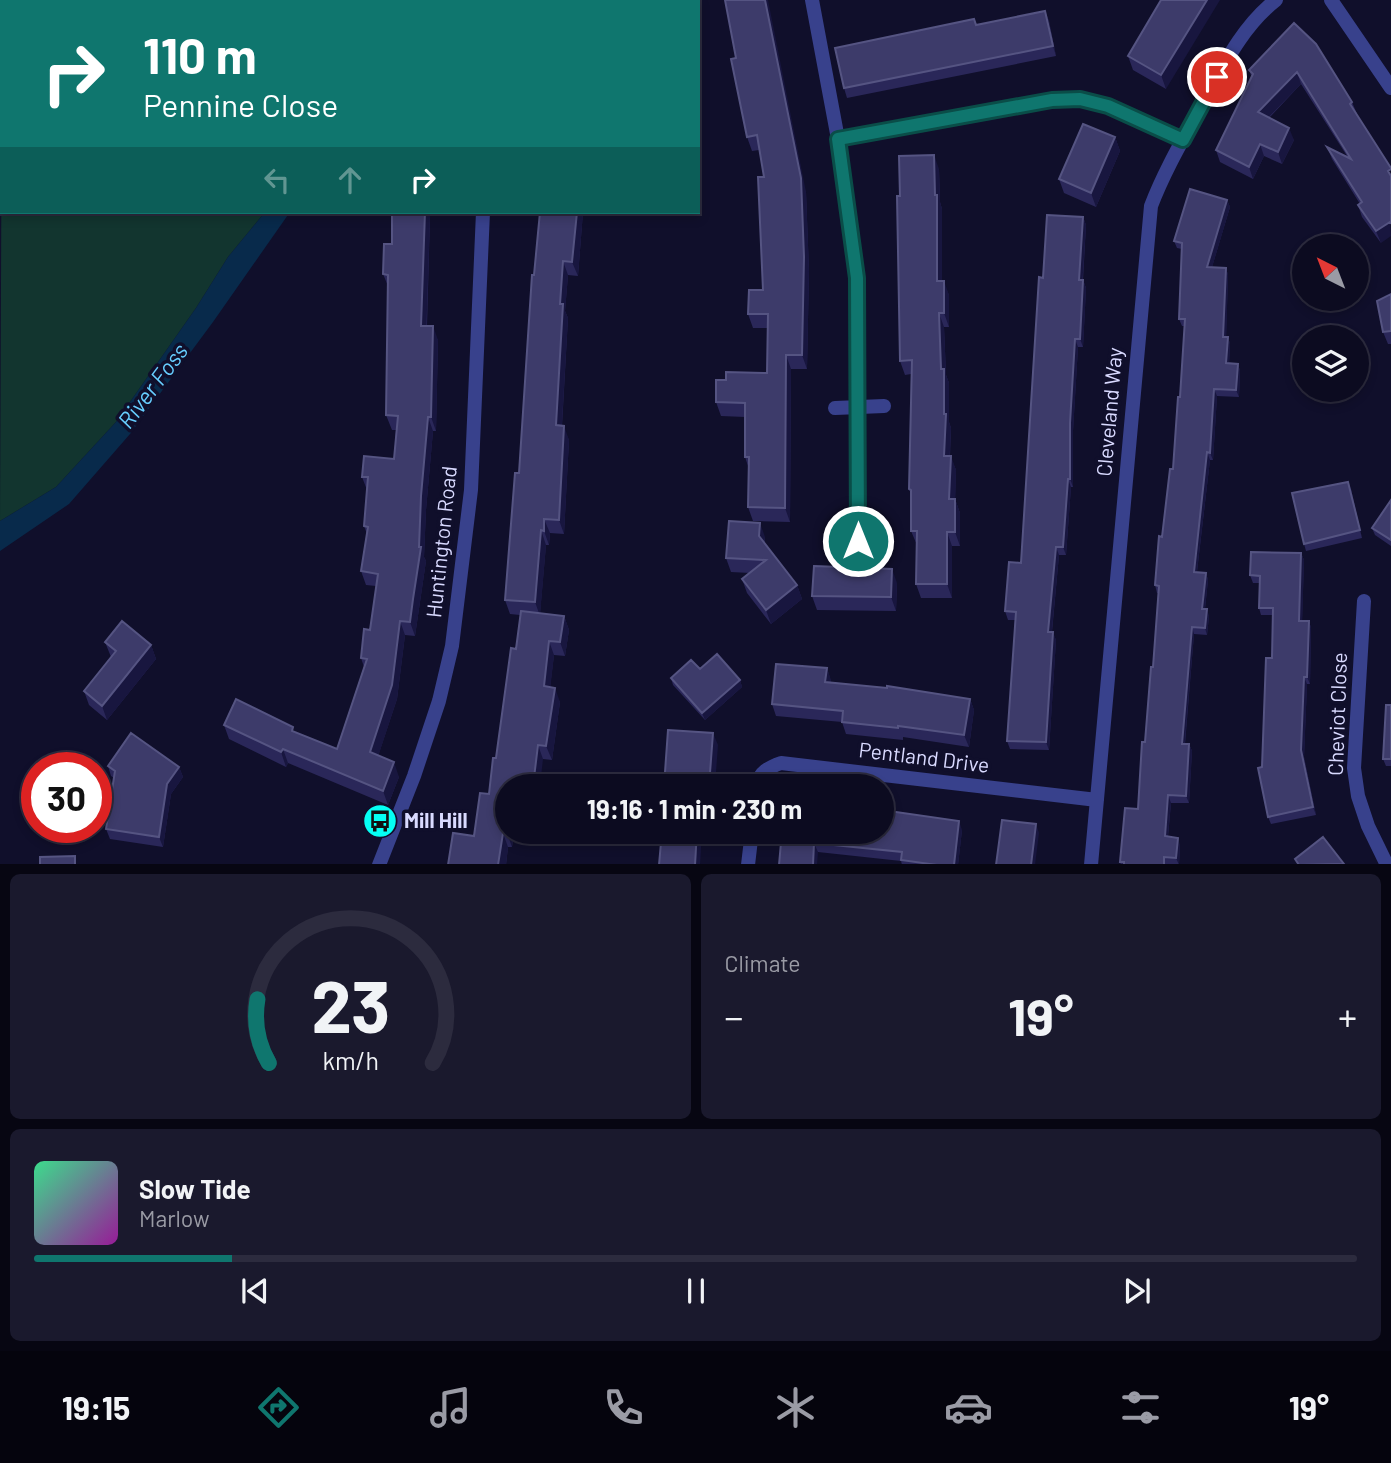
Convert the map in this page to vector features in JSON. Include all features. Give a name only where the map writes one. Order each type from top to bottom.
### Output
[{"type":"street","points":[[812,0],[838,139],[857,278],[858,541]]},
{"type":"street","name":"Cleveland Way","points":[[1091,864],[1151,206],[1228,57],[1248,29],[1276,0]]},
{"type":"street","points":[[1331,0],[1391,88]]},
{"type":"street","points":[[838,139],[1052,100],[1080,99],[1108,106],[1183,140]]},
{"type":"street","name":"Huntington Road","points":[[379,864],[419,764],[439,701],[452,646],[471,490],[484,214]]},
{"type":"street","points":[[835,408],[884,406]]},
{"type":"street","points":[[830,540],[880,542]]},
{"type":"street","name":"Cheviot Close","points":[[1364,601],[1354,768],[1358,796],[1368,826],[1387,864]]},
{"type":"street","name":"Pentland Drive","points":[[762,774],[768,767],[781,763],[875,774]]},
{"type":"street","name":"Pentland Drive","points":[[894,776],[1097,800]]},
{"type":"street","points":[[748,864],[750,844]]},
{"type":"green space","points":[[1,214],[263,214],[228,257],[196,308],[116,422],[56,487],[0,521]]},
{"type":"water","name":"River Foss","points":[[263,214],[289,214],[130,434],[69,504],[0,551],[0,521],[56,487],[116,422],[196,308],[228,257]]},
{"type":"building","points":[[725,0],[765,0],[801,178],[804,257],[802,355],[786,355],[785,508],[748,507],[749,457],[745,457],[745,403],[716,402],[716,380],[726,380],[726,372],[767,373],[768,314],[748,314],[749,290],[763,290],[758,177],[764,177],[757,135],[747,137],[731,59],[736,58]]},
{"type":"building","points":[[1161,0],[1207,0],[1161,75],[1128,56]]},
{"type":"building","points":[[1045,11],[1053,46],[844,88],[835,48],[974,19],[976,25]]},
{"type":"building","points":[[1294,23],[1316,44],[1391,168],[1388,171],[1391,176],[1391,223],[1376,231],[1358,205],[1362,202],[1327,147],[1351,159],[1297,72],[1258,112],[1289,128],[1278,152],[1260,144],[1249,167],[1216,150],[1253,74],[1249,70]]},
{"type":"building","points":[[1083,124],[1115,137],[1091,193],[1059,179]]},
{"type":"building","points":[[934,155],[937,281],[944,281],[944,313],[939,313],[946,414],[944,456],[951,456],[949,499],[955,499],[955,532],[947,532],[947,584],[916,584],[917,531],[911,531],[909,489],[912,360],[900,361],[897,196],[900,196],[899,156]]},
{"type":"building","points":[[1190,189],[1227,200],[1207,267],[1226,268],[1223,337],[1228,337],[1226,363],[1238,364],[1236,390],[1214,389],[1210,453],[1207,452],[1194,572],[1206,573],[1202,609],[1207,609],[1205,628],[1192,627],[1182,744],[1189,744],[1186,796],[1168,795],[1165,836],[1178,838],[1176,858],[1164,857],[1164,864],[1124,864],[1120,862],[1125,808],[1138,809],[1142,742],[1145,742],[1153,667],[1159,586],[1155,585],[1159,536],[1162,537],[1170,469],[1173,469],[1180,397],[1185,319],[1179,319],[1182,243],[1174,241]]},
{"type":"building","points":[[392,214],[425,214],[421,326],[433,326],[431,417],[428,417],[421,496],[421,547],[410,622],[400,621],[392,685],[370,752],[394,762],[383,791],[283,749],[281,752],[224,725],[236,699],[293,727],[292,731],[337,749],[367,659],[361,658],[364,629],[370,630],[378,574],[361,571],[368,527],[364,526],[368,477],[362,477],[364,456],[394,459],[398,416],[386,415],[388,275],[383,274],[384,244],[392,244]]},
{"type":"building","points":[[540,214],[577,214],[572,262],[563,261],[560,304],[563,304],[556,425],[564,426],[559,520],[544,519],[535,602],[505,600],[515,473],[519,473]]},
{"type":"building","points":[[1047,215],[1083,217],[1079,280],[1083,280],[1080,339],[1075,339],[1070,479],[1063,547],[1056,547],[1048,632],[1053,632],[1046,742],[1007,741],[1016,612],[1005,611],[1009,562],[1021,563],[1039,277],[1043,278]]},
{"type":"building","points":[[1391,294],[1391,331],[1383,332],[1377,301]]},
{"type":"building","points":[[1348,482],[1360,530],[1304,544],[1292,493]]},
{"type":"building","points":[[1391,500],[1391,540],[1372,528]]},
{"type":"building","points":[[729,521],[760,523],[759,536],[797,585],[766,610],[742,579],[766,560],[726,558]]},
{"type":"building","points":[[1251,552],[1301,553],[1299,621],[1309,621],[1301,750],[1313,807],[1268,817],[1258,768],[1262,767],[1266,658],[1272,658],[1273,608],[1259,608],[1260,576],[1250,575]]},
{"type":"building","points":[[814,566],[892,569],[891,597],[812,596]]},
{"type":"building","points":[[521,611],[564,616],[560,642],[549,641],[544,686],[555,688],[546,746],[538,745],[534,774],[495,774],[495,844],[501,844],[498,864],[448,864],[453,833],[474,836],[480,793],[489,794],[511,648],[516,649]]},
{"type":"building","points":[[122,621],[151,645],[102,706],[84,691],[116,651],[105,642]]},
{"type":"building","points":[[717,654],[740,680],[702,713],[671,678],[691,660],[700,669]]},
{"type":"building","points":[[776,664],[827,668],[825,682],[887,686],[970,699],[964,735],[842,722],[843,711],[772,704]]},
{"type":"building","points":[[1386,705],[1391,705],[1391,759],[1383,759]]},
{"type":"building","points":[[668,730],[713,733],[710,774],[665,774]]},
{"type":"building","points":[[131,733],[179,767],[167,784],[159,837],[112,830],[115,771],[112,769],[112,760]]},
{"type":"building","points":[[894,812],[959,821],[954,864],[901,860],[902,852],[824,844],[894,844]]},
{"type":"building","points":[[1002,820],[1036,824],[1031,864],[996,864]]},
{"type":"building","points":[[1323,837],[1344,864],[1298,864],[1295,859]]},
{"type":"building","points":[[661,844],[696,844],[695,864],[659,864]]},
{"type":"building","points":[[781,844],[814,844],[813,864],[779,864]]},
{"type":"building","points":[[75,856],[75,864],[40,864],[40,857]]},
{"type":"place","name":"Mill Hill","points":[[380,821]]},
{"type":"route","points":[[858,541],[857,278],[838,139],[1052,100],[1080,99],[1108,106],[1183,140],[1217,77]]}]
